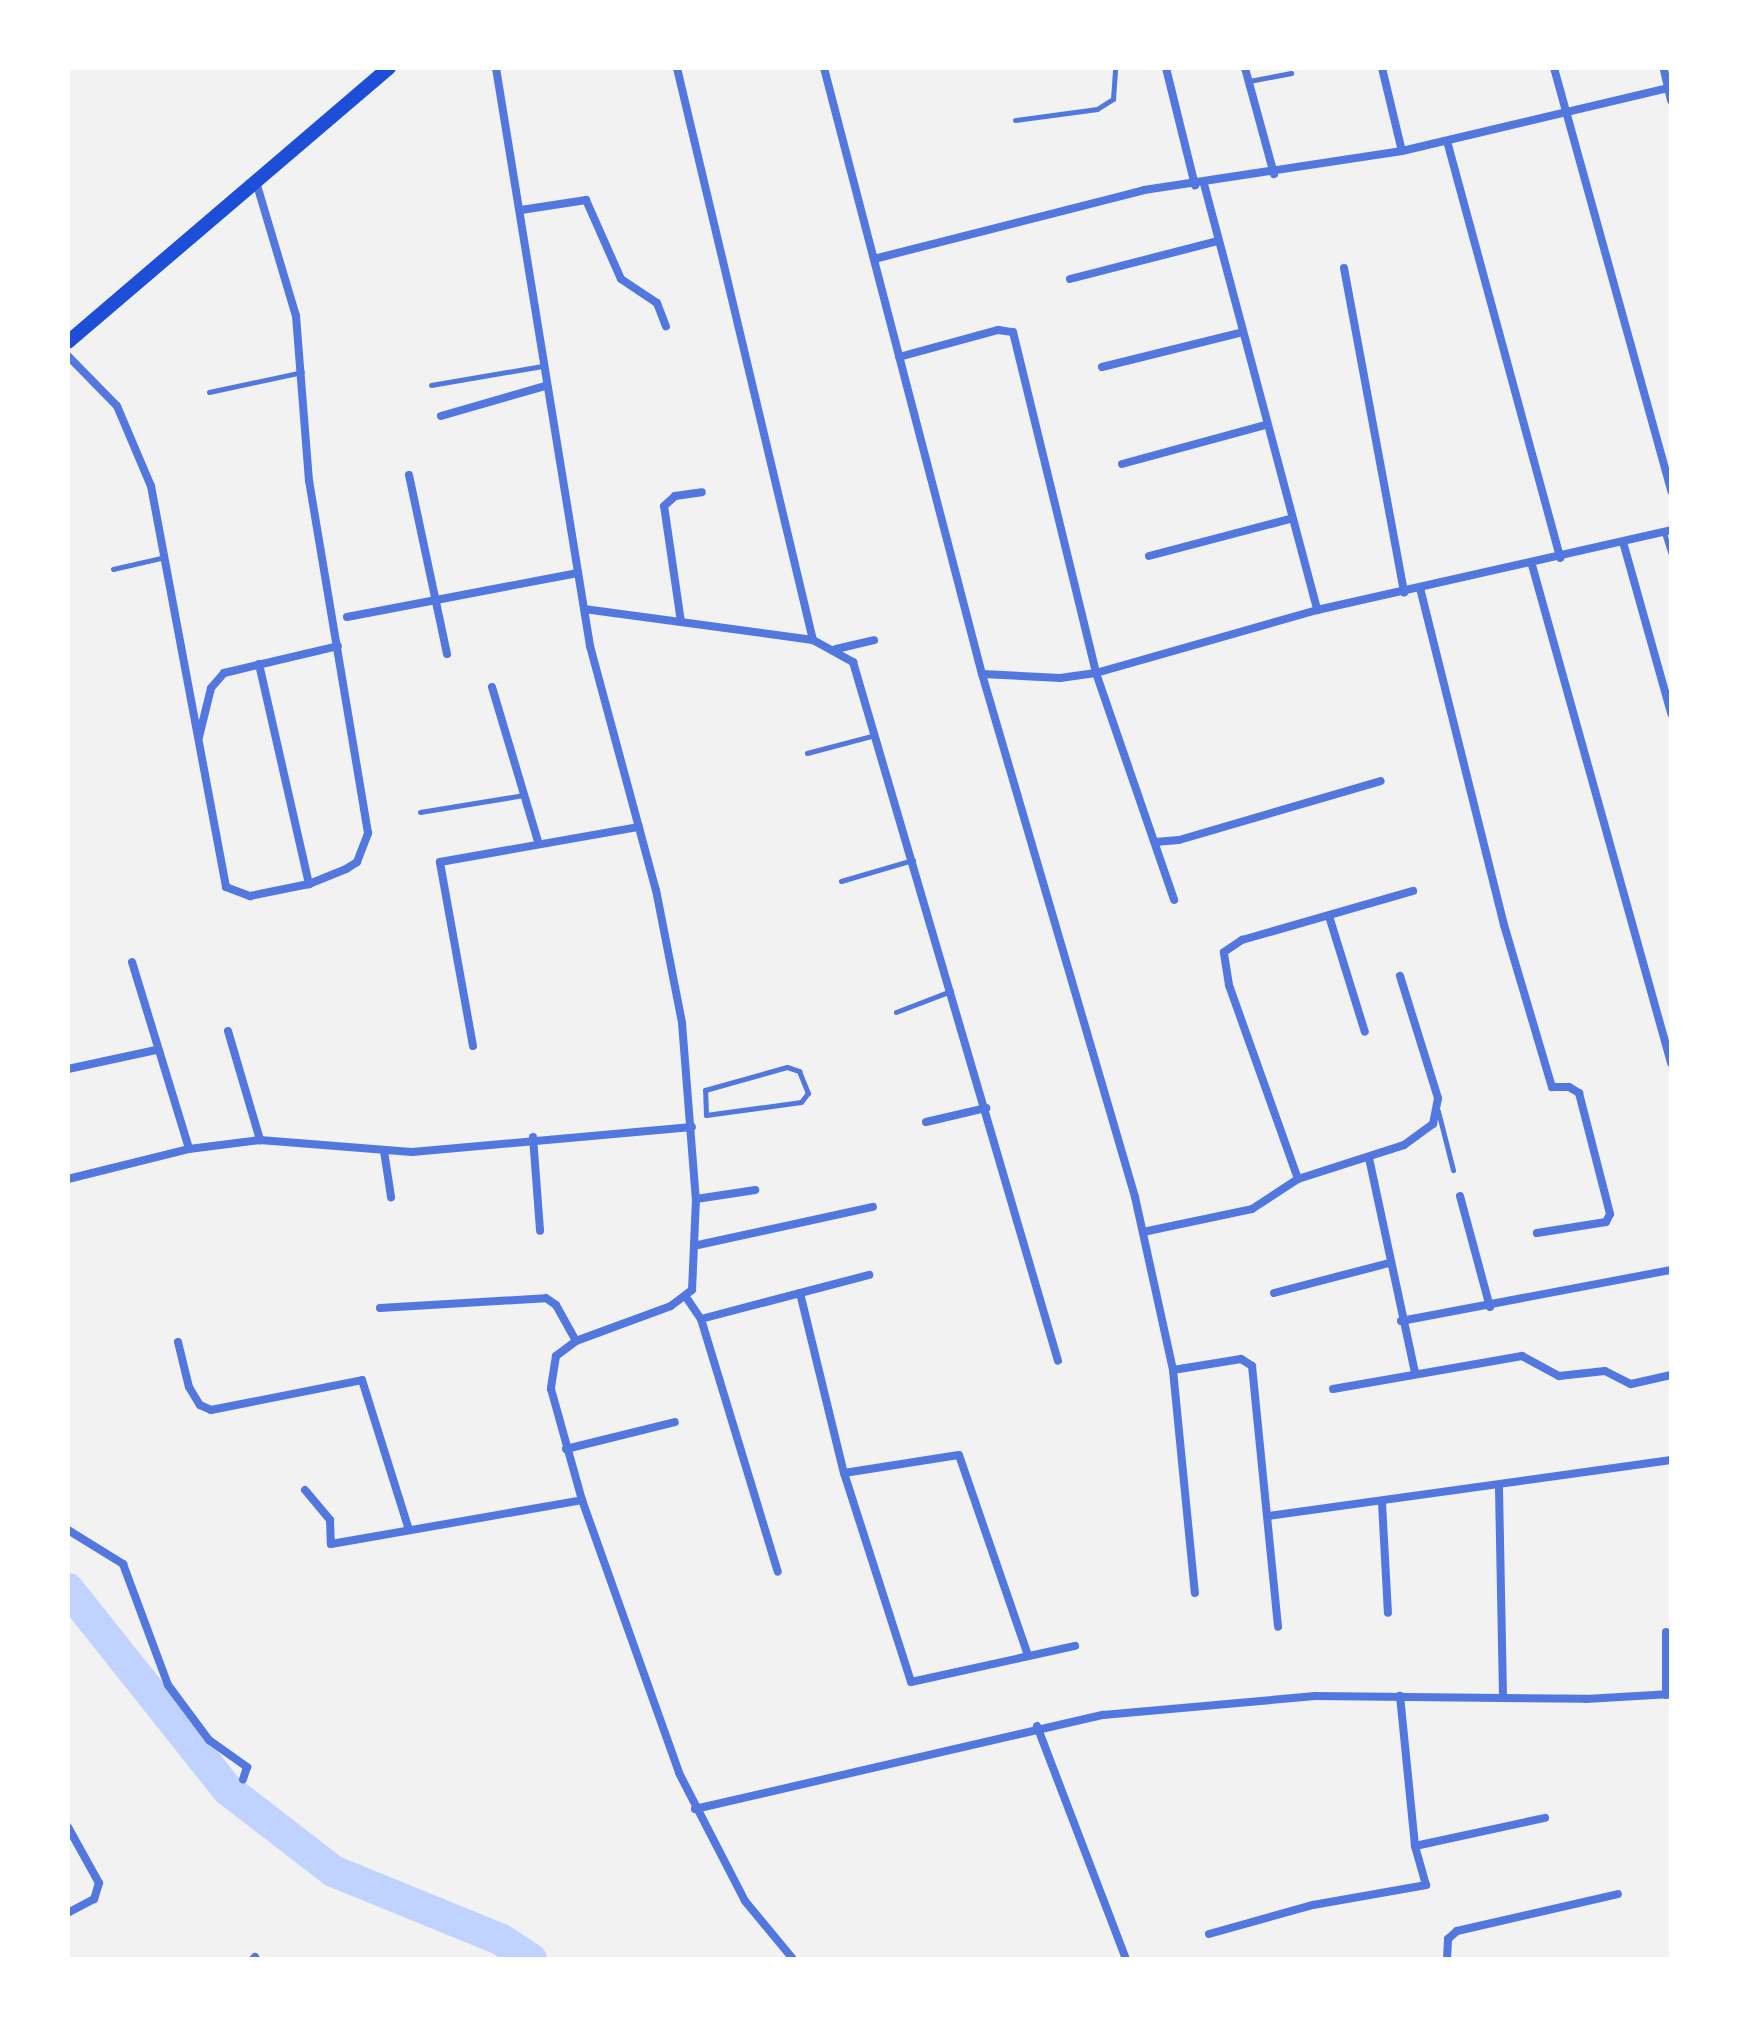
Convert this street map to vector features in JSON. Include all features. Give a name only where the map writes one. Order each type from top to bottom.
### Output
[{"type":"main road","points":[[68,342],[389,68]]},
{"type":"street","points":[[496,68],[521,210],[545,386],[584,609],[606,711],[639,827],[671,960],[692,1127],[698,1245],[695,1284],[686,1297],[576,1341],[556,1356],[549,1376],[582,1500],[695,1809],[745,1901],[793,1959]]},
{"type":"street","points":[[677,68],[813,640]]},
{"type":"street","points":[[824,68],[982,674],[1081,1002],[1143,1232],[1173,1370],[1195,1593]]},
{"type":"street","points":[[1166,68],[1218,241],[1290,519],[1317,610]]},
{"type":"street","points":[[1245,68],[1274,174]]},
{"type":"street","points":[[1382,68],[1402,151]]},
{"type":"street","points":[[1554,68],[1671,491]]},
{"type":"street","points":[[1664,70],[1671,100]]},
{"type":"street","points":[[874,259],[1144,190],[1274,174],[1402,151],[1668,88]]},
{"type":"street","points":[[1447,141],[1560,558]]},
{"type":"street","points":[[68,356],[117,406],[138,449],[165,557],[226,887],[242,895],[264,893],[309,884],[357,862],[366,845],[338,646],[309,481],[296,316],[255,180]]},
{"type":"street","points":[[521,210],[586,200],[621,279],[657,303],[666,326]]},
{"type":"street","points":[[1070,279],[1218,241]]},
{"type":"street","points":[[1344,268],[1404,592]]},
{"type":"street","points":[[899,357],[998,330],[1013,332],[1096,673],[1174,900]]},
{"type":"street","points":[[1102,367],[1243,332]]},
{"type":"street","points":[[441,416],[545,386]]},
{"type":"street","points":[[1122,464],[1266,425]]},
{"type":"street","points":[[409,475],[447,654]]},
{"type":"street","points":[[681,622],[664,506],[675,496],[702,492]]},
{"type":"street","points":[[1149,556],[1290,519]]},
{"type":"street","points":[[982,674],[1060,678],[1096,673],[1317,610],[1532,565],[1667,531]]},
{"type":"street","points":[[1623,542],[1671,713]]},
{"type":"street","points":[[1532,565],[1671,1063]]},
{"type":"street","points":[[347,617],[578,573]]},
{"type":"street","points":[[1420,588],[1504,925],[1552,1087],[1569,1087],[1579,1093],[1610,1214],[1606,1222],[1537,1233]]},
{"type":"street","points":[[584,609],[813,640],[835,649],[853,662],[861,676],[1058,1361]]},
{"type":"street","points":[[835,649],[874,640]]},
{"type":"street","points":[[198,743],[207,700],[218,679],[259,664],[338,646]]},
{"type":"street","points":[[259,664],[309,884]]},
{"type":"street","points":[[492,687],[538,841]]},
{"type":"street","points":[[1155,842],[1179,840],[1381,781]]},
{"type":"street","points":[[473,1046],[440,862],[538,841],[639,827]]},
{"type":"street","points":[[1298,1179],[1223,958],[1230,945],[1242,940],[1413,891]]},
{"type":"street","points":[[1329,916],[1365,1032]]},
{"type":"street","points":[[132,962],[156,1050],[189,1149]]},
{"type":"street","points":[[1143,1232],[1252,1209],[1298,1179],[1369,1158],[1422,1133],[1437,1110],[1400,976]]},
{"type":"street","points":[[228,1031],[260,1140]]},
{"type":"street","points":[[68,1069],[156,1050]]},
{"type":"street","points":[[926,1122],[986,1108]]},
{"type":"street","points":[[68,1179],[189,1149],[260,1140],[384,1151],[692,1127]]},
{"type":"street","points":[[533,1137],[540,1231]]},
{"type":"street","points":[[384,1151],[391,1197]]},
{"type":"street","points":[[1369,1158],[1401,1321],[1415,1373]]},
{"type":"street","points":[[696,1199],[755,1190]]},
{"type":"street","points":[[1460,1196],[1490,1307]]},
{"type":"street","points":[[698,1245],[873,1207]]},
{"type":"street","points":[[1274,1293],[1389,1263]]},
{"type":"street","points":[[1401,1321],[1490,1307],[1671,1270]]},
{"type":"street","points":[[701,1319],[869,1275]]},
{"type":"street","points":[[800,1293],[844,1473],[911,1682],[1027,1653],[1075,1646]]},
{"type":"street","points":[[686,1297],[701,1319],[778,1572]]},
{"type":"street","points":[[380,1308],[546,1298],[556,1305],[576,1341]]},
{"type":"street","points":[[178,1342],[189,1387],[200,1405],[211,1410],[353,1381],[366,1384],[409,1530]]},
{"type":"street","points":[[1333,1389],[1522,1356],[1559,1376],[1605,1371],[1631,1384],[1671,1375]]},
{"type":"street","points":[[1173,1370],[1232,1359],[1252,1366],[1278,1627]]},
{"type":"street","points":[[566,1449],[675,1422]]},
{"type":"street","points":[[844,1473],[959,1455],[1027,1653]]},
{"type":"street","points":[[1268,1516],[1499,1488],[1671,1460]]},
{"type":"street","points":[[1499,1488],[1503,1698]]},
{"type":"street","points":[[305,1490],[330,1520],[331,1544],[582,1500]]},
{"type":"street","points":[[1382,1503],[1388,1613]]},
{"type":"street","points":[[68,1530],[123,1564],[168,1685],[200,1731],[247,1767],[243,1779]]},
{"type":"street","points":[[695,1809],[1037,1726],[1315,1696],[1503,1698],[1668,1695],[1666,1632]]},
{"type":"street","points":[[1209,1934],[1313,1905],[1426,1885],[1415,1846],[1400,1696]]},
{"type":"street","points":[[1037,1726],[1126,1959]]},
{"type":"street","points":[[1415,1846],[1545,1818]]},
{"type":"street","points":[[68,1827],[99,1883],[94,1899],[68,1913]]},
{"type":"street","points":[[1447,1959],[1448,1939],[1457,1931],[1618,1894]]},
{"type":"lane","points":[[1015,120],[1097,109],[1113,99],[1115,68]]},
{"type":"lane","points":[[1249,81],[1291,73]]},
{"type":"lane","points":[[431,385],[542,366]]},
{"type":"lane","points":[[209,392],[302,372]]},
{"type":"lane","points":[[1667,531],[1671,555]]},
{"type":"lane","points":[[113,569],[165,557]]},
{"type":"lane","points":[[807,753],[876,735]]},
{"type":"lane","points":[[420,812],[524,795]]},
{"type":"lane","points":[[841,881],[913,860]]},
{"type":"lane","points":[[896,1012],[951,991]]},
{"type":"lane","points":[[787,1067],[799,1071],[808,1093],[801,1102],[711,1117],[703,1107],[705,1090],[787,1067]]},
{"type":"lane","points":[[690,1107],[703,1107]]},
{"type":"lane","points":[[1437,1110],[1453,1170]]},
{"type":"waterway","points":[[68,1589],[228,1790],[333,1871],[500,1939],[531,1959]]}]
